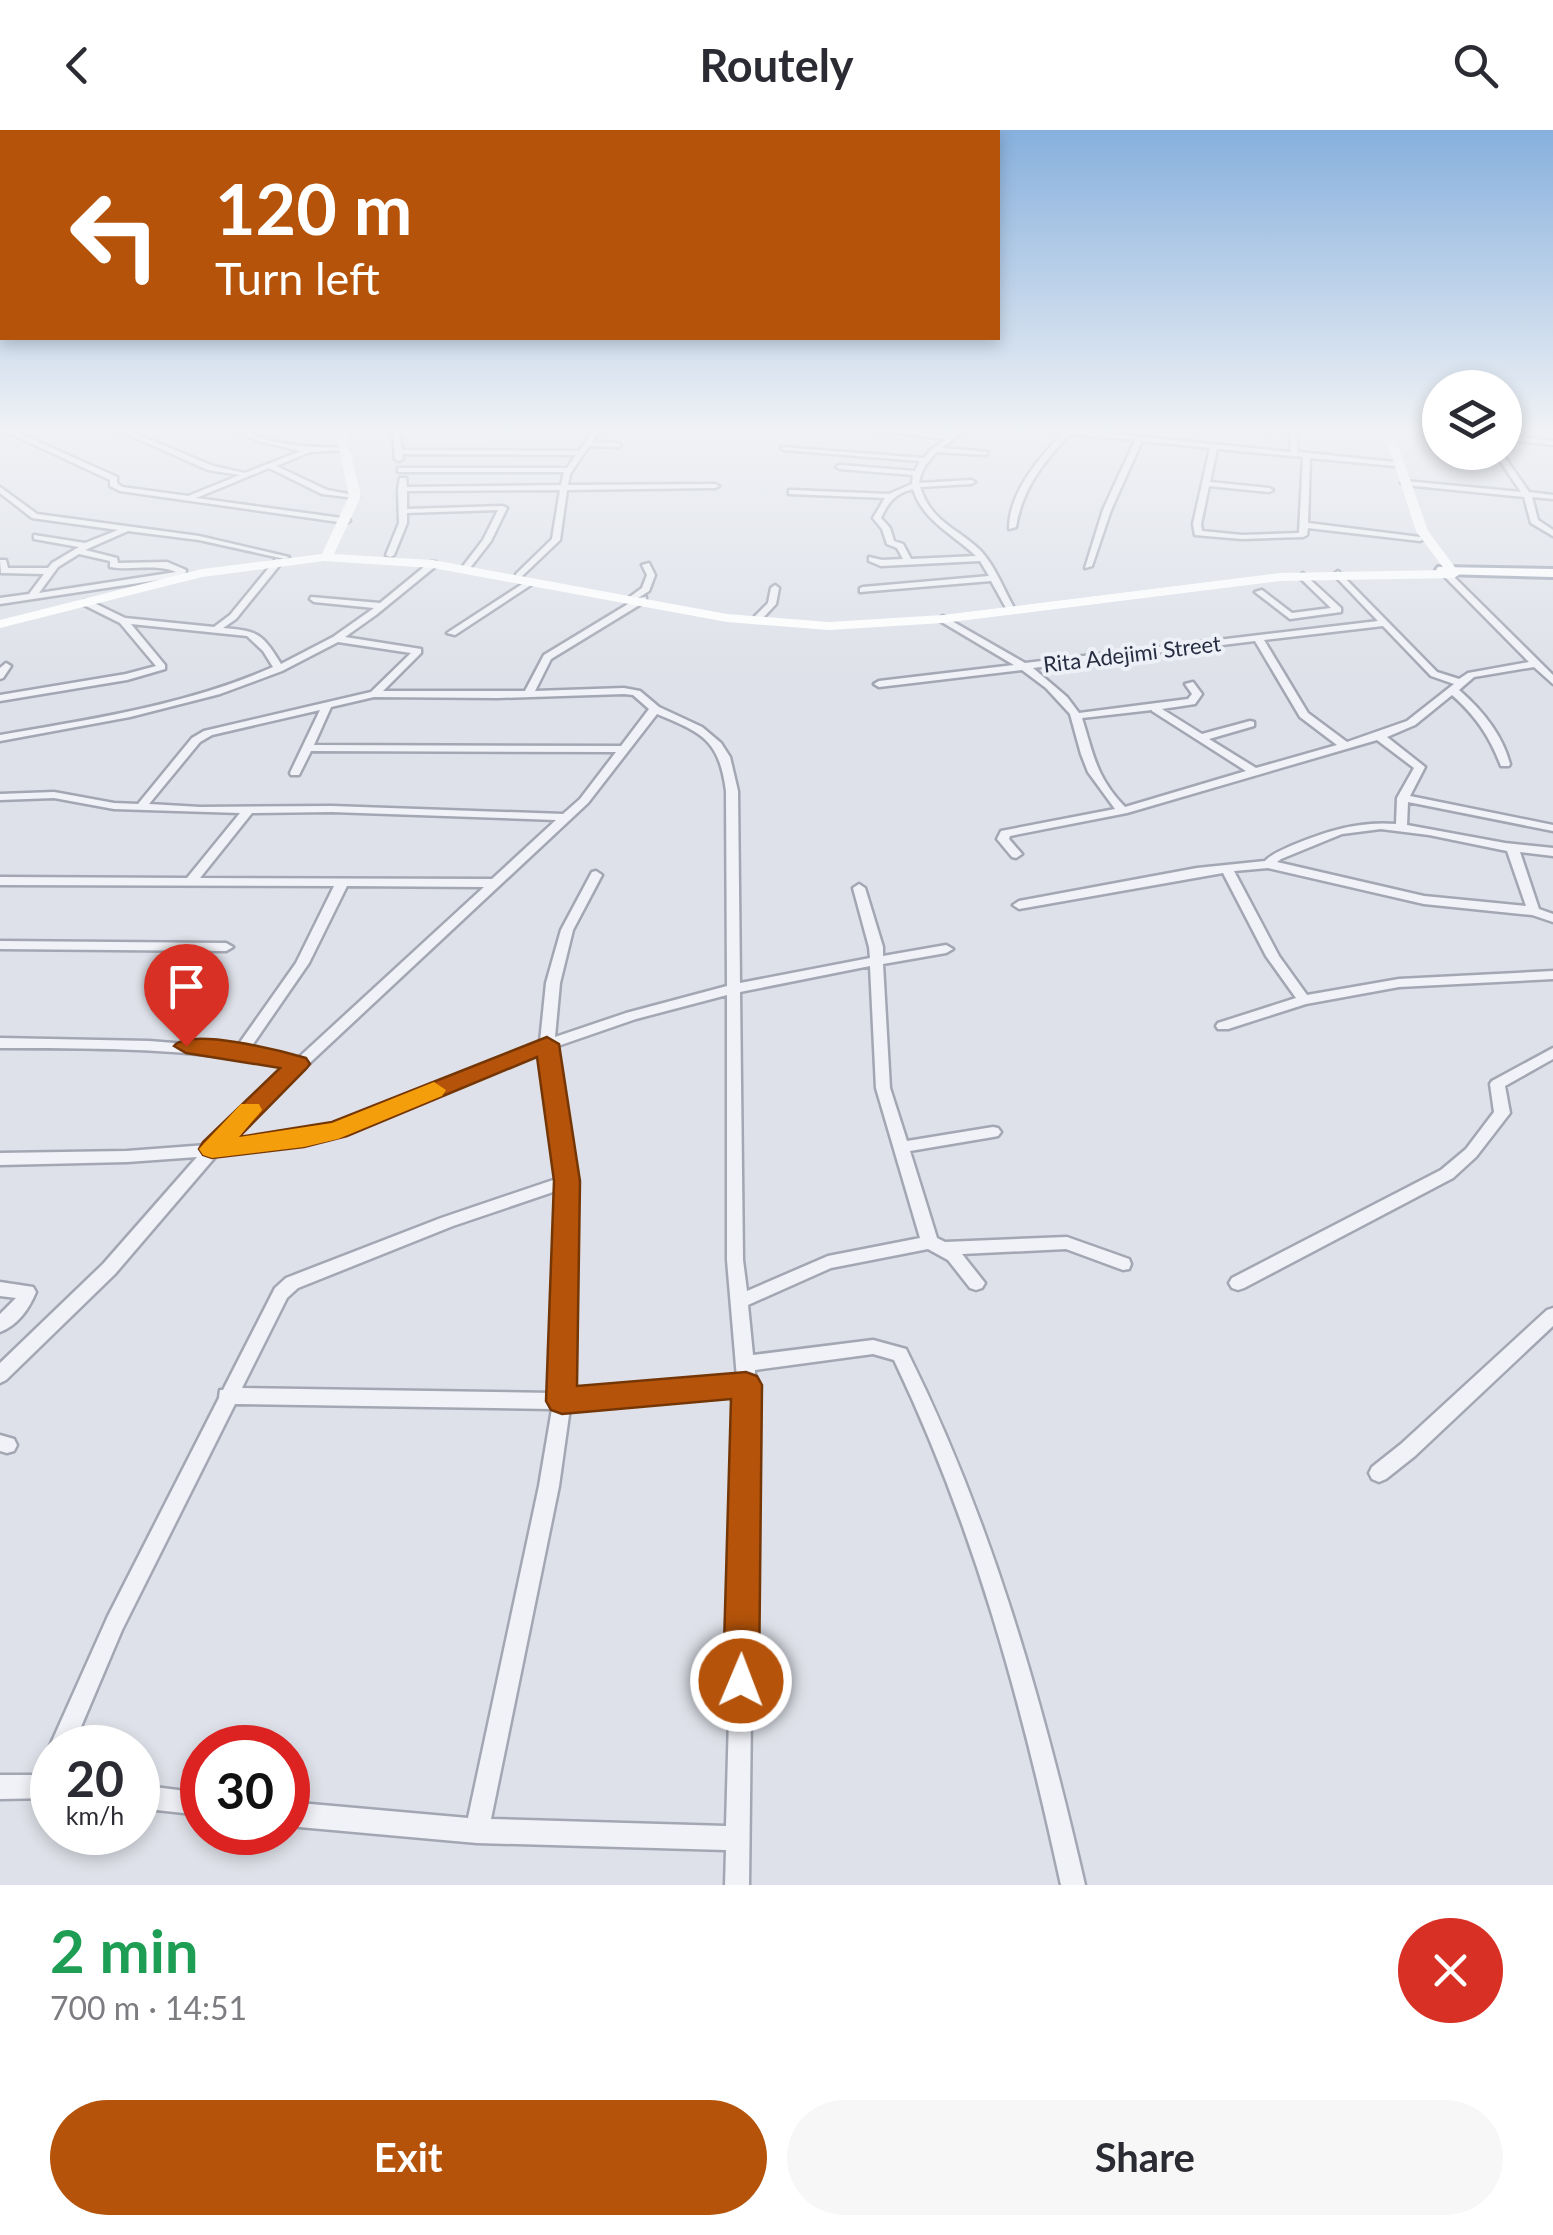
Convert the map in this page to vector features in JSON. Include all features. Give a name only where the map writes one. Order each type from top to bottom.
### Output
[{"type":"main road","points":[[328,554],[349,512]]},
{"type":"main road","points":[[1411,512],[1420,539],[1449,572]]},
{"type":"main road","points":[[1416,512],[1433,553]]},
{"type":"main road","points":[[0,622],[87,602],[184,573],[328,554],[390,556],[466,566],[524,580]]},
{"type":"main road","points":[[0,622],[157,582],[282,559],[347,557],[433,564],[728,616],[853,626],[943,619],[1000,608],[1273,573],[1553,574]]},
{"type":"main road","points":[[752,618],[863,621],[1303,576],[1449,572]]},
{"type":"street","points":[[30,512],[35,516],[220,541],[282,559],[233,616],[218,627]]},
{"type":"street","points":[[289,512],[346,521]]},
{"type":"street","points":[[390,556],[399,540],[403,512]]},
{"type":"street","points":[[466,566],[487,541],[501,512]]},
{"type":"street","points":[[452,633],[524,580],[556,540],[560,512]]},
{"type":"street","points":[[881,512],[877,518],[885,526],[890,542],[902,548],[908,562]]},
{"type":"street","points":[[931,512],[982,558],[1000,608]]},
{"type":"street","points":[[1012,527],[1014,512]]},
{"type":"street","points":[[1088,566],[1106,512]]},
{"type":"street","points":[[1200,512],[1198,533],[1282,537],[1303,534],[1305,512]]},
{"type":"street","points":[[1532,512],[1534,520],[1553,534]]},
{"type":"street","points":[[63,541],[95,525]]},
{"type":"street","points":[[1304,525],[1420,539]]},
{"type":"street","points":[[34,595],[50,571],[81,549],[127,528]]},
{"type":"street","points":[[37,537],[63,541],[114,560],[113,565],[167,565],[184,573]]},
{"type":"street","points":[[872,559],[881,563],[982,558]]},
{"type":"street","points":[[2,562],[4,571],[50,571]]},
{"type":"street","points":[[0,738],[118,717],[279,669],[337,638],[433,564]]},
{"type":"street","points":[[529,694],[547,657],[636,600],[646,589],[650,576],[646,565]]},
{"type":"street","points":[[1449,572],[1553,681]]},
{"type":"street","points":[[0,601],[184,573]]},
{"type":"street","points":[[1338,574],[1434,674],[1457,687],[1494,735],[1505,764]]},
{"type":"street","points":[[1259,592],[1290,616],[1336,612],[1303,576]]},
{"type":"street","points":[[863,590],[992,578]]},
{"type":"street","points":[[117,582],[157,582]]},
{"type":"street","points":[[752,618],[772,604],[775,588]]},
{"type":"street","points":[[1472,596],[1553,673]]},
{"type":"street","points":[[314,599],[380,606]]},
{"type":"street","points":[[87,602],[124,620],[218,627],[255,636],[279,669]]},
{"type":"street","points":[[943,619],[992,652],[1028,667],[1076,716],[1096,773],[1108,797],[1123,810]]},
{"type":"street","points":[[0,698],[127,677],[162,667],[124,620]]},
{"type":"street","name":"Rita Adejimi Street","points":[[879,684],[1385,623]]},
{"type":"street","points":[[1257,637],[1304,715],[1343,744]]},
{"type":"street","points":[[337,638],[418,651],[374,694]]},
{"type":"street","points":[[1016,854],[1002,838],[1005,833],[1123,810],[1379,736],[1411,723],[1484,670],[1534,664]]},
{"type":"street","points":[[1076,716],[1156,709],[1197,698],[1190,684]]},
{"type":"street","points":[[140,808],[201,736],[374,694],[630,691],[655,709],[716,740],[730,767],[734,848],[731,990],[738,1302],[745,1374],[737,1885]]},
{"type":"street","points":[[295,773],[327,705]]},
{"type":"street","points":[[0,1376],[109,1269],[212,1149],[298,1064],[433,944],[584,800],[655,709]]},
{"type":"street","points":[[1156,709],[1256,773]]},
{"type":"street","points":[[1203,737],[1250,724]]},
{"type":"street","points":[[1379,736],[1422,770],[1403,798],[1401,829]]},
{"type":"street","points":[[309,748],[625,750]]},
{"type":"street","points":[[0,797],[54,795],[140,808],[562,817]]},
{"type":"street","points":[[1403,798],[1553,828]]},
{"type":"street","points":[[191,881],[248,810]]},
{"type":"street","points":[[1268,864],[1277,856],[1353,827],[1401,829],[1513,850],[1553,852]]},
{"type":"street","points":[[1513,850],[1534,911]]},
{"type":"street","points":[[1020,905],[1268,864],[1424,900],[1534,911],[1553,918]]},
{"type":"street","points":[[1227,869],[1273,956],[1304,1000]]},
{"type":"street","points":[[477,1830],[549,1486],[562,1401],[567,1181],[547,1044],[552,983],[560,951],[596,876]]},
{"type":"street","points":[[0,881],[494,883]]},
{"type":"street","points":[[240,1051],[302,963],[342,883]]},
{"type":"street","points":[[859,888],[876,947],[883,1088],[938,1245],[976,1283]]},
{"type":"street","points":[[0,944],[226,947]]},
{"type":"street","points":[[0,1159],[110,1157],[304,1138],[338,1130],[547,1044],[632,1015],[731,990],[946,950]]},
{"type":"street","points":[[1223,1026],[1304,1000],[1398,983],[1553,975]]},
{"type":"street","points":[[0,1043],[159,1042],[240,1051],[298,1064]]},
{"type":"street","points":[[1238,1283],[1448,1174],[1471,1153],[1502,1113],[1497,1084],[1553,1053]]},
{"type":"street","points":[[903,1147],[993,1132]]},
{"type":"street","points":[[70,1725],[115,1623],[281,1294],[292,1283],[567,1181]]},
{"type":"street","points":[[738,1302],[828,1262],[938,1245],[1067,1243],[1123,1264]]},
{"type":"street","points":[[0,1289],[27,1292],[27,1299],[0,1325]]},
{"type":"street","points":[[1379,1472],[1408,1450],[1553,1315]]},
{"type":"street","points":[[227,1396],[562,1401],[745,1374],[874,1347],[900,1354],[924,1401],[978,1540],[1046,1761],[1073,1885]]},
{"type":"street","points":[[0,1788],[30,1783]]},
{"type":"street","points":[[310,1817],[361,1824],[477,1830],[738,1838]]},
{"type":"slow traffic","points":[[250,1110],[212,1149],[338,1130],[434,1090]]},
{"type":"route","points":[[186,1046],[240,1051],[298,1064],[212,1149],[338,1130],[547,1044],[567,1181],[562,1401],[746,1385],[741,1681]]}]
